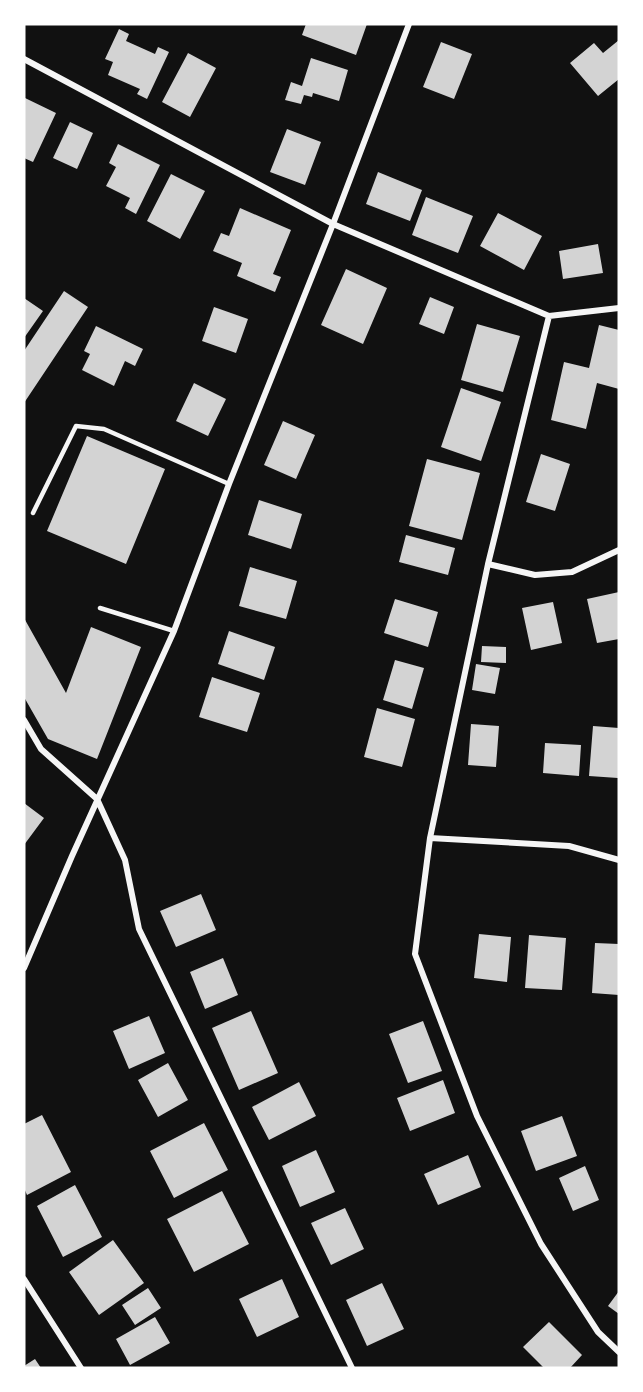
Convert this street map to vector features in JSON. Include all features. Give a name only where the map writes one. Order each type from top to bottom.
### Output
[{"type":"street","points":[[24,968],[174,631],[409,24]]},
{"type":"street","points":[[24,59],[333,224],[549,316],[619,308]]},
{"type":"street","points":[[549,316],[488,564],[430,838],[415,954],[477,1116],[541,1244],[598,1332],[619,1352]]},
{"type":"street","points":[[488,564],[535,575],[572,572],[619,550]]},
{"type":"street","points":[[24,720],[41,749],[97,800],[125,860],[139,930],[352,1368]]},
{"type":"street","points":[[430,838],[569,846],[619,860]]},
{"type":"street","points":[[24,1279],[81,1368]]},
{"type":"lane","points":[[33,513],[76,426],[104,429],[230,484]]},
{"type":"lane","points":[[100,608],[174,631]]},
{"type":"building","points":[[306,24],[367,24],[356,55],[302,35]]},
{"type":"building","points":[[119,29],[129,34],[126,41],[155,54],[158,47],[169,52],[147,99],[137,94],[140,89],[108,75],[113,62],[105,59]]},
{"type":"building","points":[[619,40],[619,79],[598,96],[570,63],[594,43],[603,53]]},
{"type":"building","points":[[441,42],[472,54],[454,99],[423,87]]},
{"type":"building","points":[[188,53],[216,68],[190,117],[162,102]]},
{"type":"building","points":[[311,58],[348,70],[339,101],[313,93],[312,97],[304,95],[301,104],[285,100],[291,82],[302,86]]},
{"type":"building","points":[[25,98],[56,113],[33,162],[24,158]]},
{"type":"building","points":[[70,122],[93,133],[77,169],[53,158]]},
{"type":"building","points":[[287,129],[321,142],[305,185],[270,172]]},
{"type":"building","points":[[118,144],[160,165],[136,214],[125,208],[130,198],[106,186],[116,167],[109,163]]},
{"type":"building","points":[[378,172],[422,190],[410,221],[366,204]]},
{"type":"building","points":[[171,174],[205,191],[180,239],[147,221]]},
{"type":"building","points":[[426,197],[473,216],[458,253],[412,235]]},
{"type":"building","points":[[240,208],[291,230],[273,274],[281,277],[275,292],[237,276],[242,263],[213,251],[221,233],[229,236]]},
{"type":"building","points":[[498,213],[542,236],[524,270],[480,246]]},
{"type":"building","points":[[598,244],[603,273],[563,279],[559,251]]},
{"type":"building","points":[[346,269],[387,288],[363,344],[321,325]]},
{"type":"building","points":[[64,291],[88,307],[24,403],[24,351]]},
{"type":"building","points":[[430,297],[454,307],[444,334],[419,324]]},
{"type":"building","points":[[24,298],[43,311],[24,338]]},
{"type":"building","points":[[214,307],[248,319],[236,353],[202,341]]},
{"type":"building","points":[[477,324],[520,336],[503,392],[461,380]]},
{"type":"building","points":[[599,325],[619,330],[619,389],[597,383],[586,429],[551,420],[564,362],[589,368]]},
{"type":"building","points":[[96,326],[143,349],[135,366],[125,361],[114,386],[82,370],[90,354],[84,351]]},
{"type":"building","points":[[194,383],[226,399],[208,436],[176,421]]},
{"type":"building","points":[[461,388],[501,402],[481,461],[441,447]]},
{"type":"building","points":[[283,421],[315,435],[296,479],[264,465]]},
{"type":"building","points":[[87,436],[165,469],[126,564],[47,531]]},
{"type":"building","points":[[541,454],[570,464],[555,511],[526,502]]},
{"type":"building","points":[[427,459],[480,473],[462,540],[409,526]]},
{"type":"building","points":[[259,500],[302,514],[291,549],[248,535]]},
{"type":"building","points":[[406,535],[455,548],[448,575],[399,562]]},
{"type":"building","points":[[250,567],[297,581],[286,619],[239,606]]},
{"type":"building","points":[[619,592],[619,639],[597,643],[587,599]]},
{"type":"building","points":[[395,599],[438,612],[428,647],[384,633]]},
{"type":"building","points":[[553,602],[562,643],[531,650],[522,608]]},
{"type":"building","points":[[24,618],[66,693],[91,627],[141,647],[97,759],[48,739],[24,697]]},
{"type":"building","points":[[229,631],[275,647],[264,680],[218,664]]},
{"type":"building","points":[[482,646],[506,647],[506,663],[481,662]]},
{"type":"building","points":[[395,660],[424,668],[412,709],[383,700]]},
{"type":"building","points":[[476,664],[500,668],[495,694],[472,690]]},
{"type":"building","points":[[212,677],[260,693],[247,732],[199,717]]},
{"type":"building","points":[[377,708],[415,719],[402,767],[364,757]]},
{"type":"building","points":[[471,724],[499,726],[496,767],[468,765]]},
{"type":"building","points":[[593,726],[619,728],[618,778],[589,776]]},
{"type":"building","points":[[545,743],[581,745],[579,776],[543,773]]},
{"type":"building","points":[[24,803],[44,818],[24,845]]},
{"type":"building","points":[[201,894],[216,930],[176,947],[160,911]]},
{"type":"building","points":[[479,934],[511,937],[507,982],[474,978]]},
{"type":"building","points":[[529,935],[566,938],[562,990],[525,988]]},
{"type":"building","points":[[595,943],[619,944],[619,995],[592,993]]},
{"type":"building","points":[[223,958],[238,995],[205,1009],[190,972]]},
{"type":"building","points":[[251,1011],[278,1073],[239,1090],[212,1028]]},
{"type":"building","points":[[149,1016],[165,1053],[129,1069],[113,1031]]},
{"type":"building","points":[[423,1021],[442,1071],[408,1083],[389,1034]]},
{"type":"building","points":[[168,1063],[188,1100],[158,1117],[138,1080]]},
{"type":"building","points":[[443,1080],[455,1113],[410,1131],[397,1098]]},
{"type":"building","points":[[299,1082],[316,1116],[269,1140],[252,1107]]},
{"type":"building","points":[[42,1115],[71,1172],[27,1195],[24,1188],[24,1124]]},
{"type":"building","points":[[562,1116],[577,1156],[536,1171],[521,1131]]},
{"type":"building","points":[[204,1123],[228,1170],[174,1198],[150,1151]]},
{"type":"building","points":[[316,1150],[335,1192],[300,1207],[282,1166]]},
{"type":"building","points":[[468,1155],[481,1187],[438,1205],[424,1174]]},
{"type":"building","points":[[585,1166],[599,1200],[573,1211],[559,1178]]},
{"type":"building","points":[[75,1185],[102,1237],[63,1257],[37,1206]]},
{"type":"building","points":[[222,1191],[249,1244],[194,1272],[167,1219]]},
{"type":"building","points":[[345,1208],[364,1249],[331,1265],[311,1223]]},
{"type":"building","points":[[113,1240],[144,1283],[99,1315],[69,1272]]},
{"type":"building","points":[[282,1279],[299,1317],[257,1337],[239,1299]]},
{"type":"building","points":[[382,1283],[404,1329],[367,1346],[346,1300]]},
{"type":"building","points":[[148,1288],[161,1308],[135,1325],[122,1305]]},
{"type":"building","points":[[619,1291],[619,1314],[608,1306]]},
{"type":"building","points":[[155,1317],[170,1343],[130,1365],[116,1339]]},
{"type":"building","points":[[549,1322],[582,1355],[570,1368],[544,1368],[523,1347]]},
{"type":"building","points":[[35,1359],[41,1368],[24,1368],[24,1366]]}]
